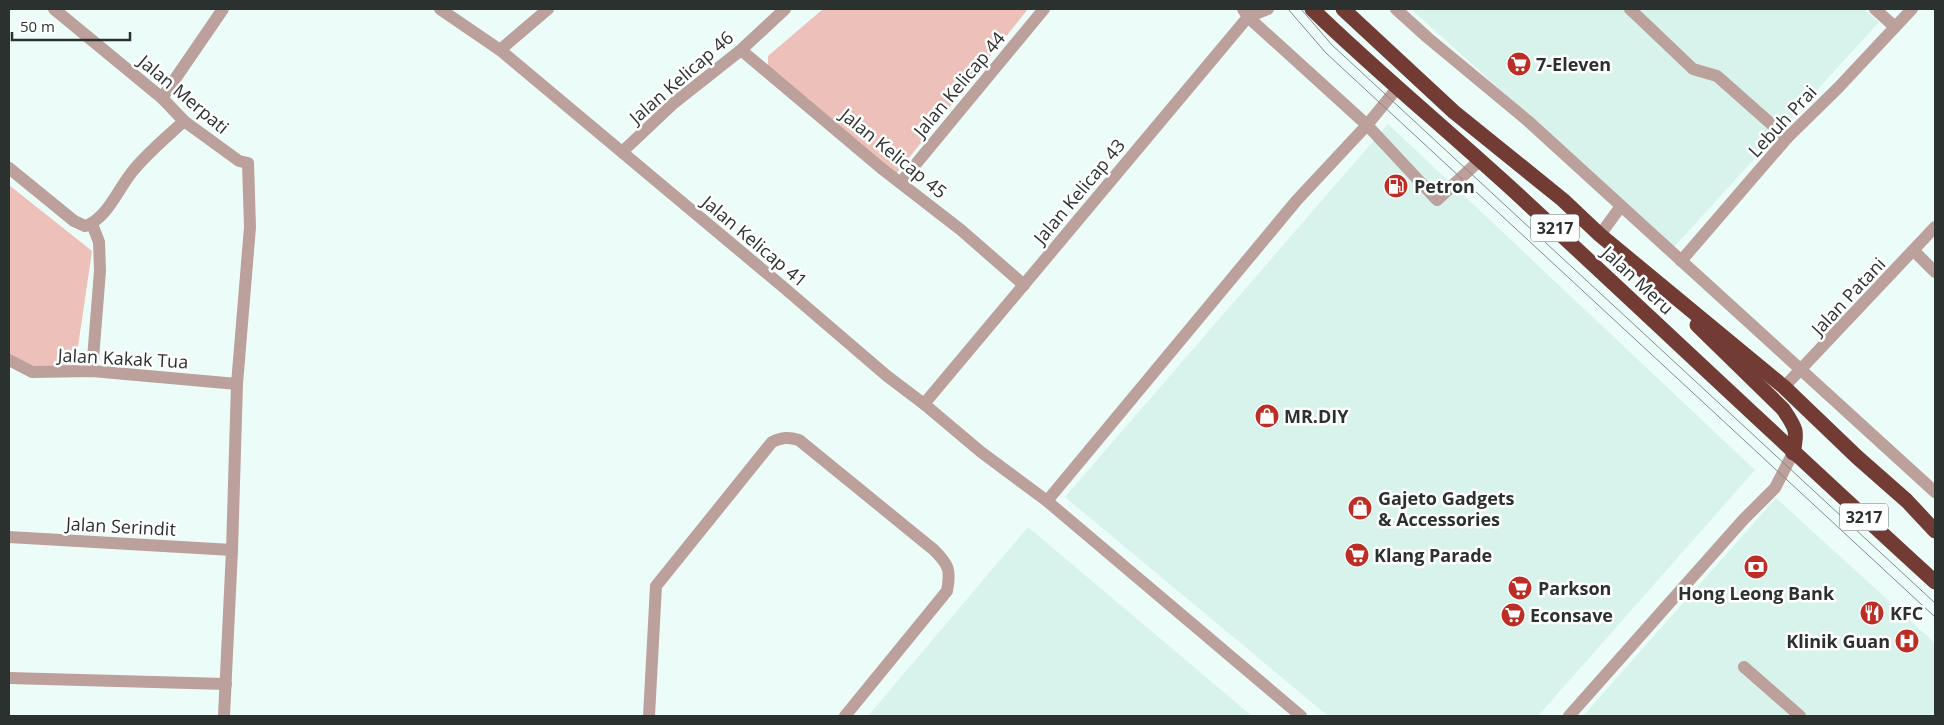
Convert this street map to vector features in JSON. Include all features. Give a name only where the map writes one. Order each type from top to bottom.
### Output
[{"type":"highway","name":"Jalan Meru","points":[[1312,9],[1480,160],[1793,453],[1935,582]]},
{"type":"highway","name":"Jalan Meru","points":[[1342,9],[1454,112],[1562,200],[1600,235],[1784,387],[1857,457],[1907,501],[1935,531]]},
{"type":"highway","points":[[1650,275],[1710,339],[1783,409],[1793,424],[1797,436],[1793,453]]},
{"type":"street","name":"Jalan Merpati","points":[[54,9],[162,98],[184,120],[238,161],[248,163],[250,227],[237,384]]},
{"type":"street","points":[[162,98],[224,9]]},
{"type":"street","name":"Jalan Kelicap 41","points":[[440,9],[500,50],[782,286],[886,376],[1047,501],[1301,716]]},
{"type":"street","points":[[500,50],[548,9]]},
{"type":"street","name":"Jalan Kelicap 46","points":[[622,152],[674,103],[741,50],[785,9]]},
{"type":"street","name":"Jalan Kelicap 44","points":[[901,182],[1044,9]]},
{"type":"street","name":"Jalan Kelicap 43","points":[[924,404],[1024,285],[1245,13],[1268,9]]},
{"type":"street","points":[[1396,9],[1528,121],[1935,492]]},
{"type":"street","points":[[1630,9],[1693,69],[1717,76],[1787,138]]},
{"type":"street","points":[[1874,9],[1896,27]]},
{"type":"street","name":"Lebuh Prai","points":[[1681,261],[1787,138],[1912,9]]},
{"type":"street","points":[[1245,13],[1367,125],[1437,200],[1480,160]]},
{"type":"street","name":"Jalan Kelicap 45","points":[[741,50],[1024,285]]},
{"type":"street","points":[[1047,501],[1296,200],[1367,125],[1398,87]]},
{"type":"street","points":[[9,168],[74,221],[85,226],[92,224],[111,204],[132,171],[184,120]]},
{"type":"street","points":[[1600,235],[1621,206]]},
{"type":"street","points":[[92,224],[99,242],[100,271],[92,371]]},
{"type":"street","name":"Jalan Patani","points":[[1784,387],[1935,227]]},
{"type":"street","points":[[1914,251],[1935,272]]},
{"type":"street","name":"Jalan Kakak Tua","points":[[9,360],[32,372],[92,371],[237,384]]},
{"type":"street","points":[[224,716],[237,384]]},
{"type":"street","points":[[649,716],[656,586],[772,442],[780,438],[790,437],[799,440],[934,550],[946,562],[950,575],[948,591],[845,716]]},
{"type":"street","points":[[1569,716],[1743,520],[1775,488],[1793,453]]},
{"type":"street","name":"Jalan Serindit","points":[[9,537],[232,550]]},
{"type":"street","points":[[1744,667],[1800,716]]},
{"type":"street","points":[[9,678],[226,684]]},
{"type":"shaded area","points":[[823,9],[1028,9],[896,174],[768,67],[768,56]]},
{"type":"shaded area","points":[[1411,9],[1864,9],[1879,22],[1674,247]]},
{"type":"shaded area","points":[[1388,124],[1755,470],[1538,716],[1328,716],[1065,497]]},
{"type":"shaded area","points":[[9,185],[92,251],[75,367],[45,376],[9,359]]},
{"type":"shaded area","points":[[1776,498],[1935,643],[1935,716],[1583,716]]},
{"type":"shaded area","points":[[1028,527],[1252,716],[868,716]]},
{"type":"tram line","points":[[1288,9],[1326,53],[1935,617]]},
{"type":"tram line","points":[[1301,9],[1332,45],[1935,603]]},
{"type":"place","name":"7-Eleven","points":[[1519,64]]},
{"type":"place","name":"Petron","points":[[1396,186]]},
{"type":"place","name":"MR.DIY","points":[[1267,416]]},
{"type":"place","name":"Gajeto Gadgets & Accessories","points":[[1360,508]]},
{"type":"place","name":"Klang Parade","points":[[1357,555]]},
{"type":"place","name":"Hong Leong Bank","points":[[1756,567]]},
{"type":"place","name":"Parkson","points":[[1520,588]]},
{"type":"place","name":"KFC","points":[[1872,613]]},
{"type":"place","name":"Econsave","points":[[1513,615]]},
{"type":"place","name":"Klinik Guan","points":[[1907,641]]}]
